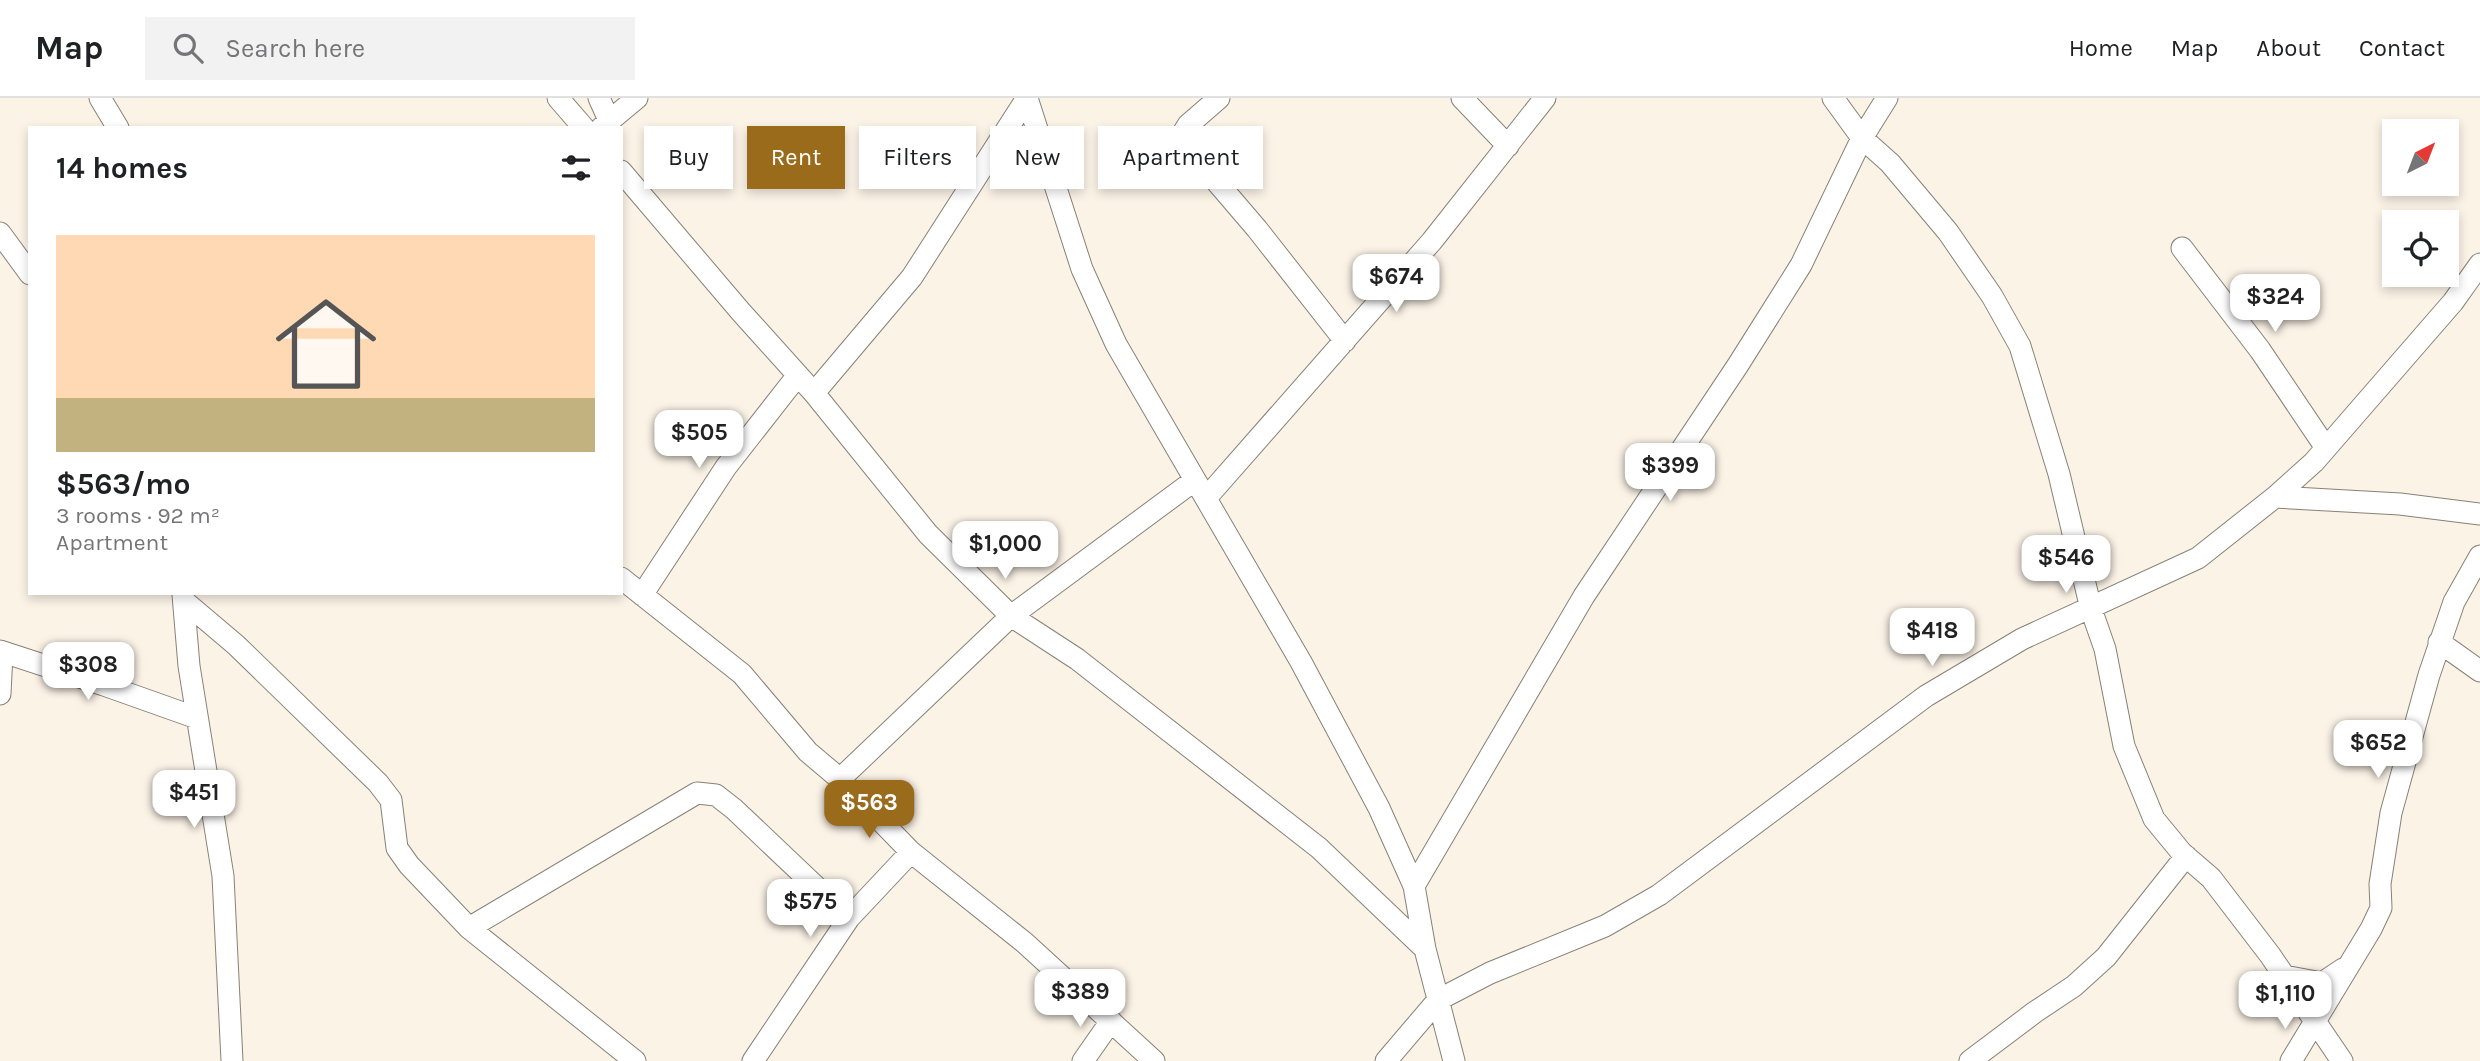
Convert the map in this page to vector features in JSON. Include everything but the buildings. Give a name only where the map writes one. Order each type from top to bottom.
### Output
[{"type":"street","points":[[100,98],[117,126]]},
{"type":"street","points":[[558,98],[582,126]]},
{"type":"street","points":[[599,98],[605,124],[637,98]]},
{"type":"street","points":[[814,393],[912,277],[1027,98]]},
{"type":"street","points":[[1027,98],[1082,269],[1116,344],[1308,674],[1379,808],[1414,886],[1425,948],[1454,1061]]},
{"type":"street","points":[[1219,98],[1188,125],[1183,133],[1186,146],[1257,229],[1345,341]]},
{"type":"street","points":[[1461,98],[1507,146]]},
{"type":"street","points":[[840,779],[1011,617],[1201,489],[1345,341],[1432,241],[1545,98]]},
{"type":"street","points":[[1833,98],[1862,138],[1890,163],[1948,232],[1992,296],[2020,346],[2059,474],[2091,609],[2105,649],[2124,746],[2154,819],[2186,856],[2211,878],[2284,976],[2342,1061]]},
{"type":"street","points":[[1414,886],[1584,596],[1738,366],[1801,265],[1862,138],[1887,98]]},
{"type":"street","points":[[623,173],[814,393],[928,534],[1011,617],[1077,659],[1319,848],[1425,948]]},
{"type":"street","points":[[0,233],[28,271]]},
{"type":"street","points":[[2182,248],[2260,350],[2326,449]]},
{"type":"street","points":[[1386,1061],[1438,999],[1490,973],[1605,926],[1659,895],[1926,696],[2022,639],[2198,558],[2275,498],[2326,449],[2453,302],[2480,264]]},
{"type":"street","points":[[642,595],[726,467],[798,375]]},
{"type":"street","points":[[2275,498],[2400,504],[2480,514]]},
{"type":"street","points":[[2291,1061],[2381,908],[2380,884],[2390,813],[2439,642],[2454,602],[2480,556]]},
{"type":"street","points":[[623,580],[742,674],[808,752],[840,779],[911,852],[1025,943],[1154,1061]]},
{"type":"street","points":[[183,597],[189,666],[223,876],[232,1061]]},
{"type":"street","points":[[183,597],[378,783],[391,800],[397,848],[409,865],[469,928],[635,1061]]},
{"type":"street","points":[[2439,642],[2480,671]]},
{"type":"street","points":[[0,694],[1,652],[197,718]]},
{"type":"street","points":[[469,928],[697,793],[716,795],[734,809],[849,918]]},
{"type":"street","points":[[753,1061],[849,918],[911,852]]},
{"type":"street","points":[[1970,1061],[2074,986],[2106,957],[2186,856]]},
{"type":"street","points":[[2284,976],[2322,983],[2346,967]]},
{"type":"street","points":[[1083,1061],[1111,1021]]}]
